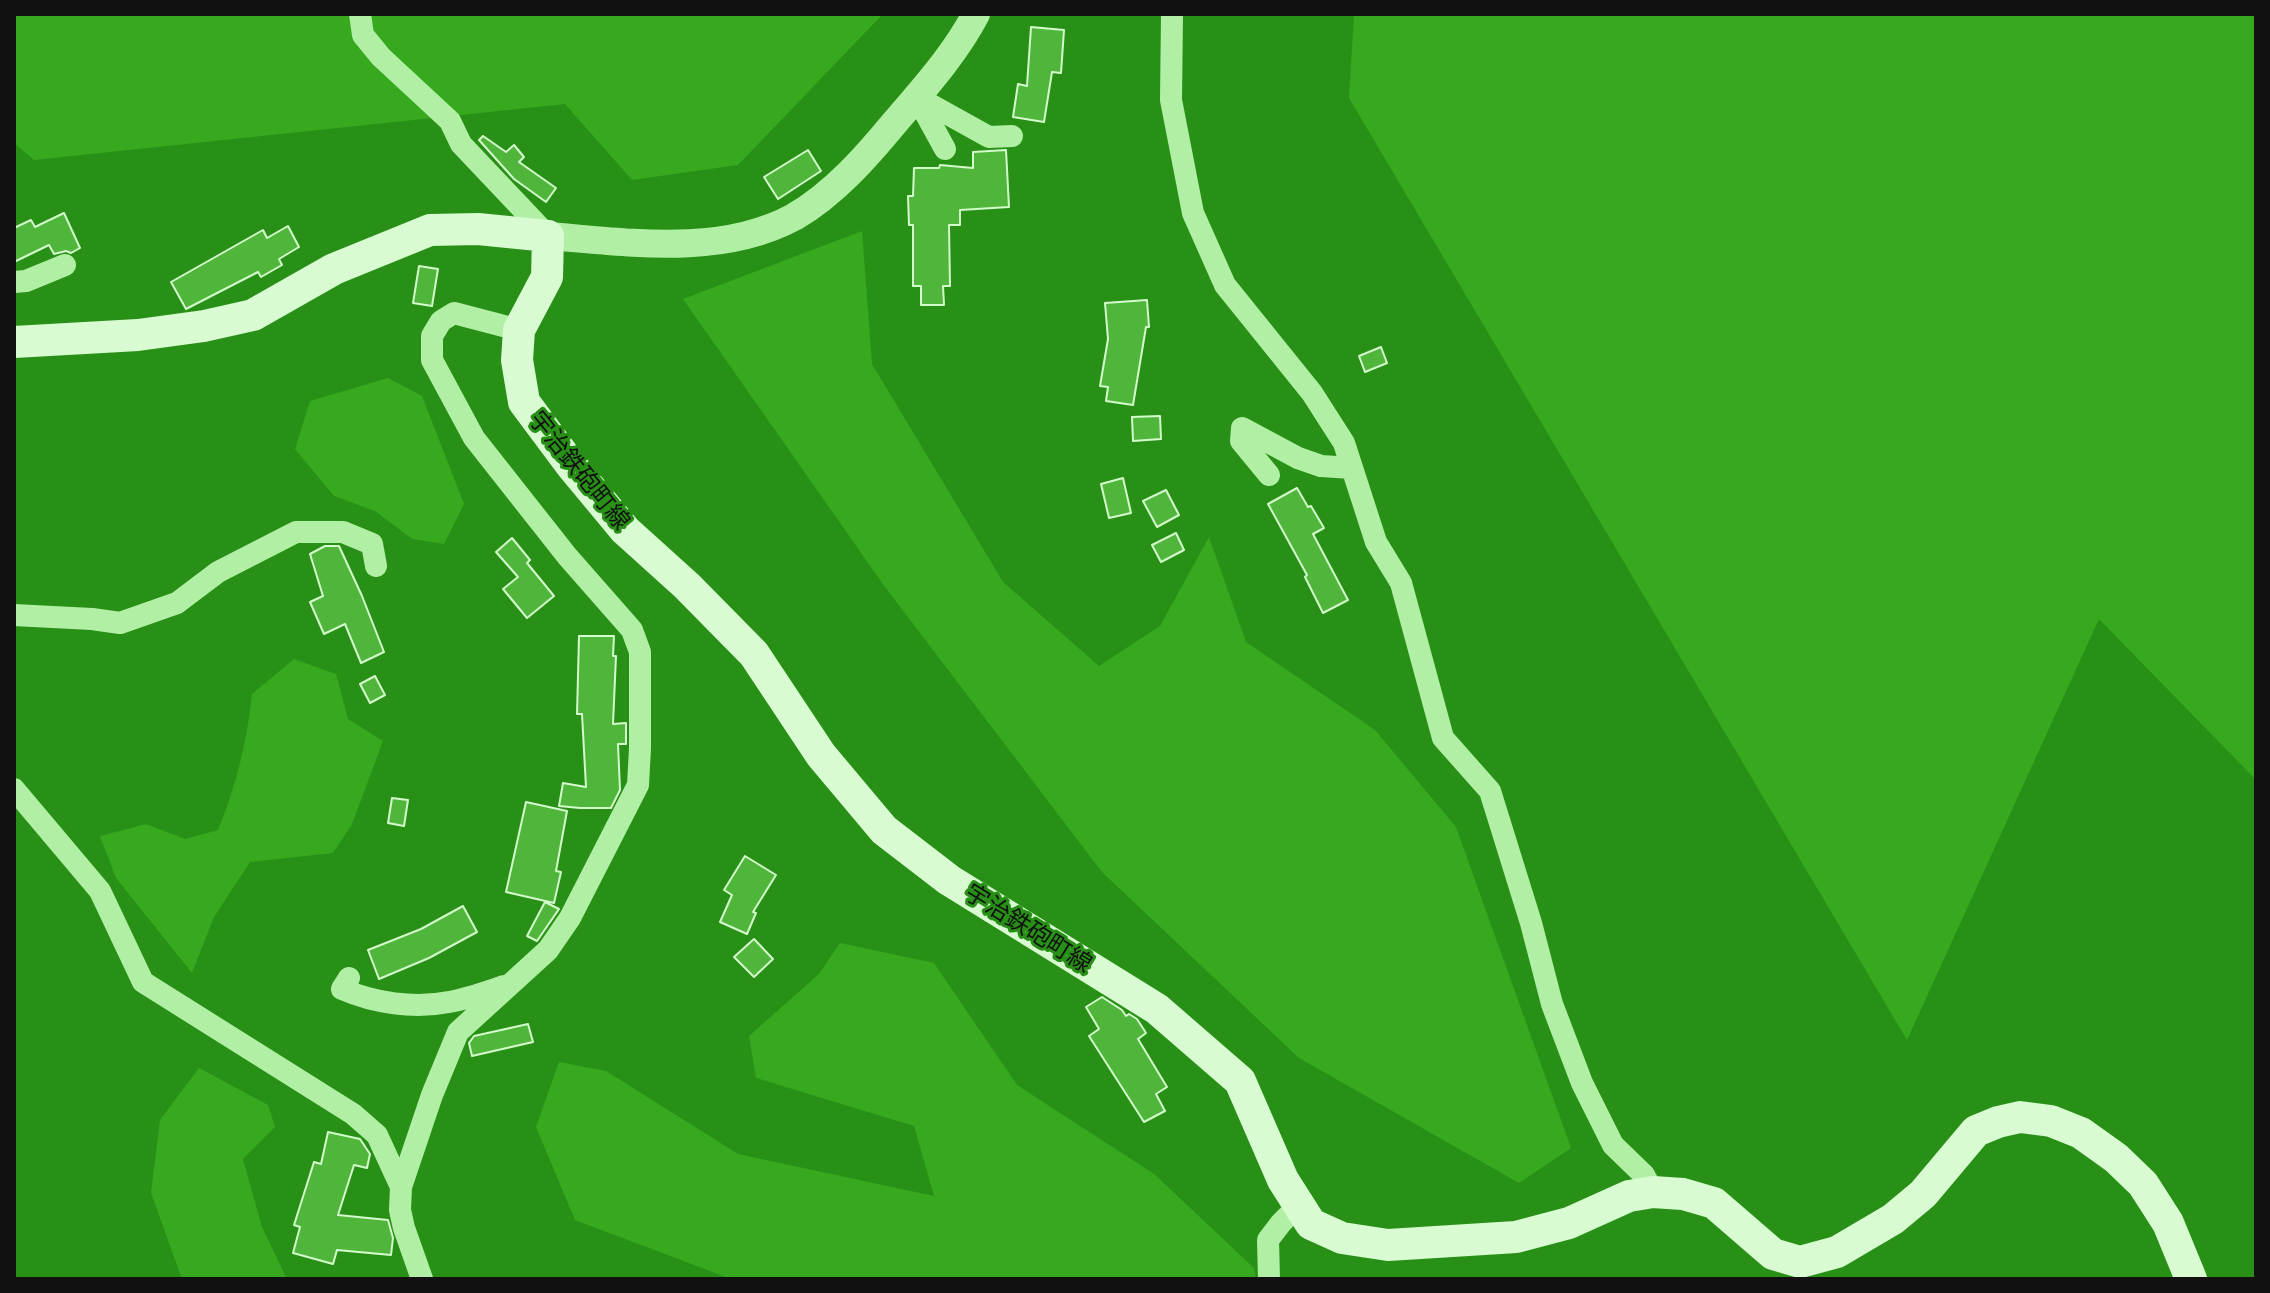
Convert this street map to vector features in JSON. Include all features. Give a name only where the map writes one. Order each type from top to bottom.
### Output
[{"type":"main road","points":[[14,342],[138,335],[204,326],[253,315],[334,269],[430,230],[478,229],[548,236]]},
{"type":"main road","name":"宇治鉄砲町線","points":[[548,236],[547,277],[519,330],[517,360],[524,402],[571,465],[625,530],[687,586],[754,654],[821,755],[884,830],[949,880],[1157,1009],[1240,1081],[1283,1180],[1311,1224],[1342,1238],[1388,1245],[1516,1237],[1569,1223],[1629,1196],[1653,1192],[1683,1194],[1714,1203],[1773,1254],[1800,1262],[1837,1252],[1893,1219],[1923,1194],[1976,1131],[2020,1117],[2051,1121],[2081,1133],[2116,1158],[2143,1184],[2168,1223],[2191,1279]]},
{"type":"street","points":[[360,14],[363,35],[381,57],[450,121],[461,144],[548,236],[691,243],[763,229],[793,217],[826,194],[867,156],[917,97],[959,45],[976,14]]},
{"type":"street","points":[[1172,14],[1171,100],[1193,213],[1225,285],[1312,393],[1344,443],[1376,542],[1401,583],[1443,738],[1490,791],[1531,923],[1552,1004],[1582,1083],[1613,1145],[1644,1175],[1653,1192]]},
{"type":"street","points":[[917,97],[989,137],[1012,136]]},
{"type":"street","points":[[917,97],[945,149]]},
{"type":"street","points":[[14,282],[26,281],[65,265]]},
{"type":"street","points":[[422,1279],[404,1228],[400,1210],[401,1187],[432,1095],[458,1032],[548,950],[570,918],[638,785],[640,652],[632,630],[575,565],[474,438],[432,360],[432,336],[441,321],[454,313],[519,330]]},
{"type":"street","points":[[1269,475],[1241,441],[1242,428],[1298,458],[1321,466],[1352,468]]},
{"type":"street","points":[[14,615],[120,623],[177,603],[218,572],[296,532],[343,532],[372,544],[376,566]]},
{"type":"street","points":[[14,789],[100,891],[143,982],[353,1114],[377,1135],[401,1187]]},
{"type":"street","points":[[349,978],[342,989],[368,1000],[402,1003],[446,1003],[513,983]]},
{"type":"street","points":[[1269,1279],[1268,1240],[1299,1205]]},
{"type":"green space","points":[[14,14],[883,14],[738,165],[632,180],[565,104],[34,160],[14,143]]},
{"type":"green space","points":[[1354,14],[2256,14],[2256,780],[2099,619],[1907,1040],[1349,98]]},
{"type":"green space","points":[[862,231],[872,364],[1003,582],[1099,666],[1160,626],[1209,537],[1246,642],[1375,730],[1456,827],[1571,1148],[1519,1183],[1299,1058],[1102,872],[885,587],[683,299]]},
{"type":"green space","points":[[388,378],[422,396],[464,504],[444,544],[412,539],[375,511],[334,496],[295,449],[310,401]]},
{"type":"green space","points":[[294,659],[336,674],[348,719],[383,741],[352,824],[333,853],[250,862],[214,917],[192,973],[116,878],[100,836],[146,824],[185,839],[218,830],[240,764],[252,694]]},
{"type":"green space","points":[[840,943],[934,963],[1017,1085],[1154,1174],[1254,1268],[1256,1279],[731,1279],[575,1220],[536,1127],[559,1062],[606,1071],[738,1154],[934,1196],[914,1126],[756,1078],[749,1036],[819,974]]},
{"type":"green space","points":[[199,1068],[268,1105],[275,1127],[243,1159],[262,1227],[287,1279],[182,1279],[151,1193],[160,1120]]},
{"type":"building","points":[[1031,27],[1064,30],[1061,73],[1052,72],[1044,122],[1013,117],[1018,84],[1027,86]]},
{"type":"building","points":[[483,136],[506,152],[514,145],[524,157],[519,162],[556,188],[546,202],[514,179],[479,140]]},
{"type":"building","points":[[808,150],[821,171],[778,199],[764,177]]},
{"type":"building","points":[[1006,150],[1009,207],[960,210],[960,225],[949,225],[950,286],[943,286],[944,305],[921,305],[921,286],[913,286],[913,225],[909,225],[908,196],[913,196],[914,168],[939,168],[940,165],[973,168],[973,152]]},
{"type":"building","points":[[64,213],[80,248],[71,253],[54,254],[49,245],[14,262],[14,228],[31,220],[35,227]]},
{"type":"building","points":[[288,226],[299,247],[279,259],[282,265],[261,277],[258,272],[186,309],[171,282],[263,230],[267,238]]},
{"type":"building","points":[[419,266],[438,269],[432,306],[413,303]]},
{"type":"building","points":[[1147,300],[1149,327],[1146,327],[1133,405],[1106,401],[1108,387],[1100,386],[1108,339],[1105,303]]},
{"type":"building","points":[[1381,347],[1387,363],[1365,372],[1359,356]]},
{"type":"building","points":[[1160,416],[1161,439],[1133,441],[1132,417]]},
{"type":"building","points":[[1123,478],[1131,513],[1109,518],[1101,484]]},
{"type":"building","points":[[1297,488],[1324,528],[1313,534],[1348,600],[1323,613],[1305,577],[1307,575],[1268,504]]},
{"type":"building","points":[[1166,490],[1179,515],[1157,527],[1143,501]]},
{"type":"building","points":[[1176,533],[1184,550],[1161,562],[1152,545]]},
{"type":"building","points":[[512,538],[530,560],[527,563],[554,596],[527,618],[503,589],[518,577],[496,552]]},
{"type":"building","points":[[325,546],[339,546],[384,652],[361,663],[345,624],[324,634],[310,602],[323,596],[310,554]]},
{"type":"building","points":[[579,636],[614,636],[613,724],[626,723],[626,744],[618,744],[620,790],[611,808],[559,806],[563,783],[586,787],[582,714],[577,714]]},
{"type":"building","points":[[375,676],[385,695],[370,703],[360,684]]},
{"type":"building","points":[[392,798],[408,800],[404,826],[388,823]]},
{"type":"building","points":[[526,802],[567,811],[556,871],[561,872],[554,903],[506,892]]},
{"type":"building","points":[[745,856],[776,875],[753,912],[756,913],[747,934],[720,922],[732,895],[724,890]]},
{"type":"building","points":[[545,902],[559,909],[537,941],[527,936]]},
{"type":"building","points":[[463,906],[477,932],[429,958],[379,979],[368,950],[421,929]]},
{"type":"building","points":[[754,939],[773,959],[754,977],[734,957]]},
{"type":"building","points":[[1102,997],[1126,1016],[1129,1014],[1137,1019],[1146,1033],[1138,1039],[1167,1087],[1156,1094],[1165,1111],[1144,1122],[1089,1036],[1099,1029],[1086,1007]]},
{"type":"building","points":[[528,1024],[533,1042],[472,1056],[469,1043],[474,1036]]},
{"type":"building","points":[[328,1132],[360,1139],[370,1154],[367,1168],[354,1165],[338,1215],[388,1220],[393,1238],[391,1255],[337,1250],[333,1264],[293,1253],[300,1227],[294,1225],[314,1162],[321,1164]]}]
